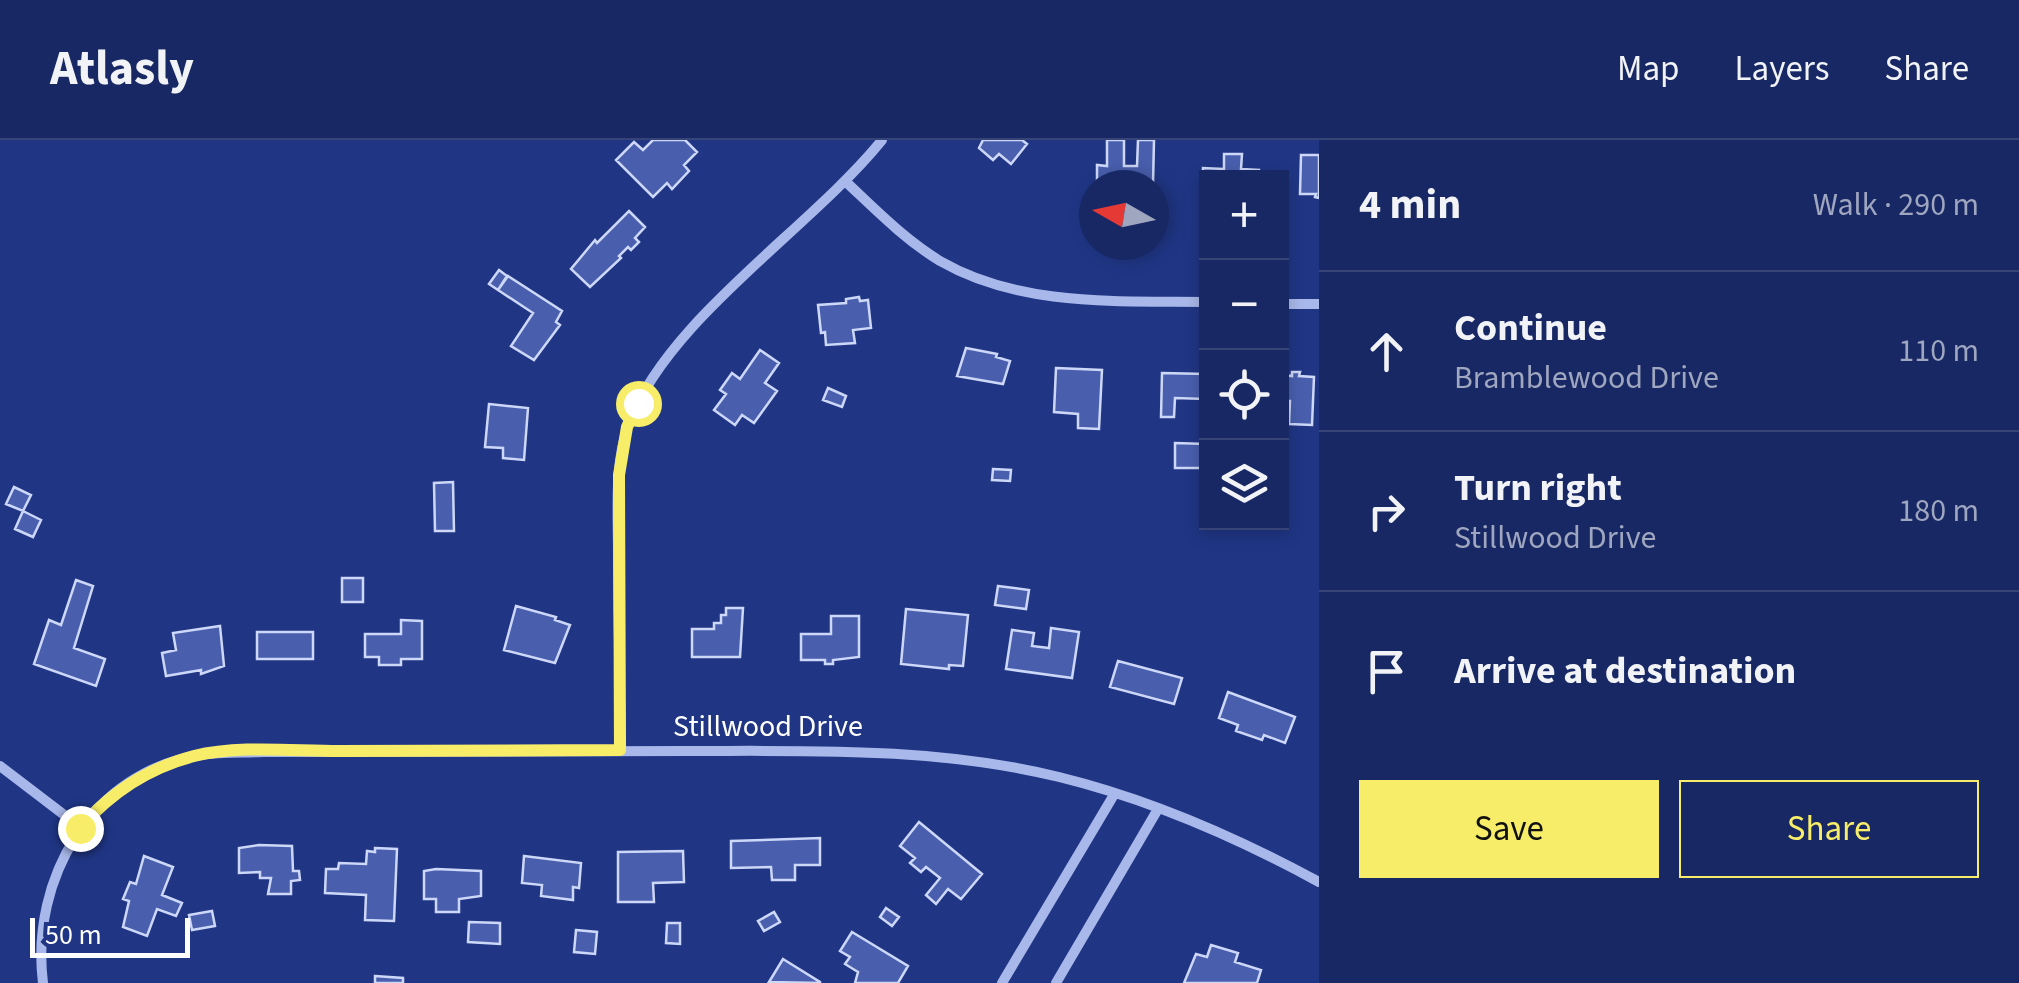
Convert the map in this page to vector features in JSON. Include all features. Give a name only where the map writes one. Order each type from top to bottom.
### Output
[{"type":"street","points":[[620,750],[618,514],[619,475],[627,427],[645,390],[699,322],[882,140]]},
{"type":"street","points":[[845,181],[926,251],[958,270],[994,284],[1072,299],[1199,302]]},
{"type":"street","points":[[1289,304],[1319,304]]},
{"type":"street","name":"Stillwood Drive","points":[[43,983],[40,946],[44,908],[63,854],[80,828],[98,808],[132,782],[200,755],[620,750],[922,754],[1012,767],[1114,793],[1235,840],[1319,882]]},
{"type":"street","points":[[0,766],[80,828]]},
{"type":"street","points":[[1002,983],[1114,793]]},
{"type":"street","points":[[1056,983],[1158,810]]},
{"type":"building","points":[[653,140],[685,140],[697,152],[684,165],[689,171],[672,189],[667,183],[653,197],[616,160],[634,142],[643,150]]},
{"type":"building","points":[[983,140],[1022,140],[1027,144],[1011,164],[999,154],[993,160],[979,148]]},
{"type":"building","points":[[1107,140],[1124,140],[1124,166],[1137,166],[1138,140],[1154,140],[1153,170],[1097,170],[1097,165],[1107,166]]},
{"type":"building","points":[[1224,154],[1242,154],[1241,169],[1259,170],[1203,170],[1224,169]]},
{"type":"building","points":[[1301,155],[1319,155],[1319,198],[1316,194],[1300,194]]},
{"type":"building","points":[[629,211],[645,227],[635,238],[639,242],[631,250],[628,247],[590,287],[571,269],[595,240],[597,243]]},
{"type":"building","points":[[499,270],[507,276],[498,290],[489,284]]},
{"type":"building","points":[[508,276],[562,311],[556,322],[560,325],[534,360],[511,346],[533,313],[498,290]]},
{"type":"building","points":[[859,297],[860,301],[868,300],[871,328],[853,330],[855,343],[826,345],[818,305],[846,303],[846,299]]},
{"type":"building","points":[[966,348],[997,354],[996,357],[1010,361],[1003,384],[957,376]]},
{"type":"building","points":[[760,350],[779,363],[765,383],[777,391],[754,423],[742,415],[735,425],[714,410],[726,394],[720,390],[732,373],[740,379]]},
{"type":"building","points":[[1056,368],[1102,370],[1099,429],[1078,428],[1078,414],[1054,412]]},
{"type":"building","points":[[1292,372],[1300,372],[1299,376],[1314,377],[1312,425],[1289,424],[1289,376]]},
{"type":"building","points":[[1162,373],[1199,374],[1199,399],[1175,398],[1174,417],[1161,417]]},
{"type":"building","points":[[828,388],[846,396],[842,407],[823,400]]},
{"type":"building","points":[[489,404],[528,408],[524,460],[503,458],[503,448],[485,447]]},
{"type":"building","points":[[1175,443],[1199,444],[1199,468],[1175,468]]},
{"type":"building","points":[[993,469],[1011,470],[1010,481],[992,480]]},
{"type":"building","points":[[453,482],[454,531],[435,531],[434,483]]},
{"type":"building","points":[[14,487],[31,495],[23,511],[6,504]]},
{"type":"building","points":[[23,511],[41,520],[33,537],[15,529]]},
{"type":"building","points":[[342,578],[363,578],[363,602],[342,602]]},
{"type":"building","points":[[76,580],[93,586],[74,648],[105,659],[96,686],[34,664],[49,620],[61,625]]},
{"type":"building","points":[[998,586],[1029,590],[1026,609],[995,605]]},
{"type":"building","points":[[516,606],[570,625],[555,663],[504,650]]},
{"type":"building","points":[[726,608],[743,608],[740,657],[692,657],[692,629],[714,629],[714,623],[721,623],[721,615],[726,615]]},
{"type":"building","points":[[906,609],[968,615],[963,666],[949,665],[949,669],[901,664]]},
{"type":"building","points":[[831,616],[859,616],[859,657],[833,660],[833,664],[801,660],[801,634],[831,634]]},
{"type":"building","points":[[401,620],[422,621],[422,659],[401,659],[401,665],[379,665],[379,657],[365,657],[365,634],[401,634]]},
{"type":"building","points":[[220,626],[224,666],[201,674],[201,670],[166,676],[162,653],[176,650],[173,633]]},
{"type":"building","points":[[1051,628],[1079,632],[1072,678],[1006,669],[1012,630],[1034,633],[1032,646],[1049,648]]},
{"type":"building","points":[[257,632],[313,632],[313,659],[257,659]]},
{"type":"building","points":[[1118,661],[1182,678],[1174,704],[1110,687]]},
{"type":"building","points":[[1228,692],[1295,717],[1285,743],[1236,731],[1238,725],[1219,718]]},
{"type":"building","points":[[919,822],[982,874],[961,899],[948,889],[936,904],[926,895],[940,878],[926,867],[921,872],[910,863],[915,858],[900,846]]},
{"type":"building","points":[[820,838],[820,865],[795,865],[795,880],[772,880],[771,867],[731,868],[731,841]]},
{"type":"building","points":[[292,846],[293,871],[299,871],[300,880],[291,881],[291,894],[268,894],[271,878],[260,878],[260,872],[239,873],[239,848]]},
{"type":"building","points":[[375,848],[397,849],[394,921],[365,920],[366,895],[325,893],[326,869],[338,869],[339,863],[366,864],[367,851],[375,852]]},
{"type":"building","points":[[683,851],[684,882],[653,883],[654,902],[618,902],[618,852]]},
{"type":"building","points":[[144,856],[173,867],[162,895],[182,903],[176,916],[157,909],[147,936],[123,927],[129,901],[123,899],[130,882],[136,884]]},
{"type":"building","points":[[524,856],[581,863],[579,888],[573,887],[573,900],[541,896],[542,885],[522,883]]},
{"type":"building","points":[[424,871],[481,871],[481,896],[459,899],[459,912],[436,912],[436,899],[424,899]]},
{"type":"building","points":[[886,908],[899,917],[892,926],[880,917]]},
{"type":"building","points":[[212,911],[215,926],[192,930],[189,915]]},
{"type":"building","points":[[774,912],[780,922],[764,931],[758,921]]},
{"type":"building","points":[[469,922],[500,923],[500,944],[468,942]]},
{"type":"building","points":[[667,923],[680,923],[680,944],[666,943]]},
{"type":"building","points":[[576,930],[597,932],[595,954],[574,952]]},
{"type":"building","points":[[852,932],[908,966],[898,983],[855,983],[858,972],[845,964],[850,957],[840,951]]},
{"type":"building","points":[[1211,945],[1238,953],[1235,962],[1261,970],[1257,983],[1184,983],[1196,954],[1207,957]]},
{"type":"building","points":[[783,959],[820,982],[820,983],[769,982]]},
{"type":"building","points":[[375,976],[403,978],[403,983],[375,983]]},
{"type":"route","points":[[80,828],[112,795],[132,782],[149,772],[200,755],[620,750],[619,475],[627,427],[638,403]]}]
